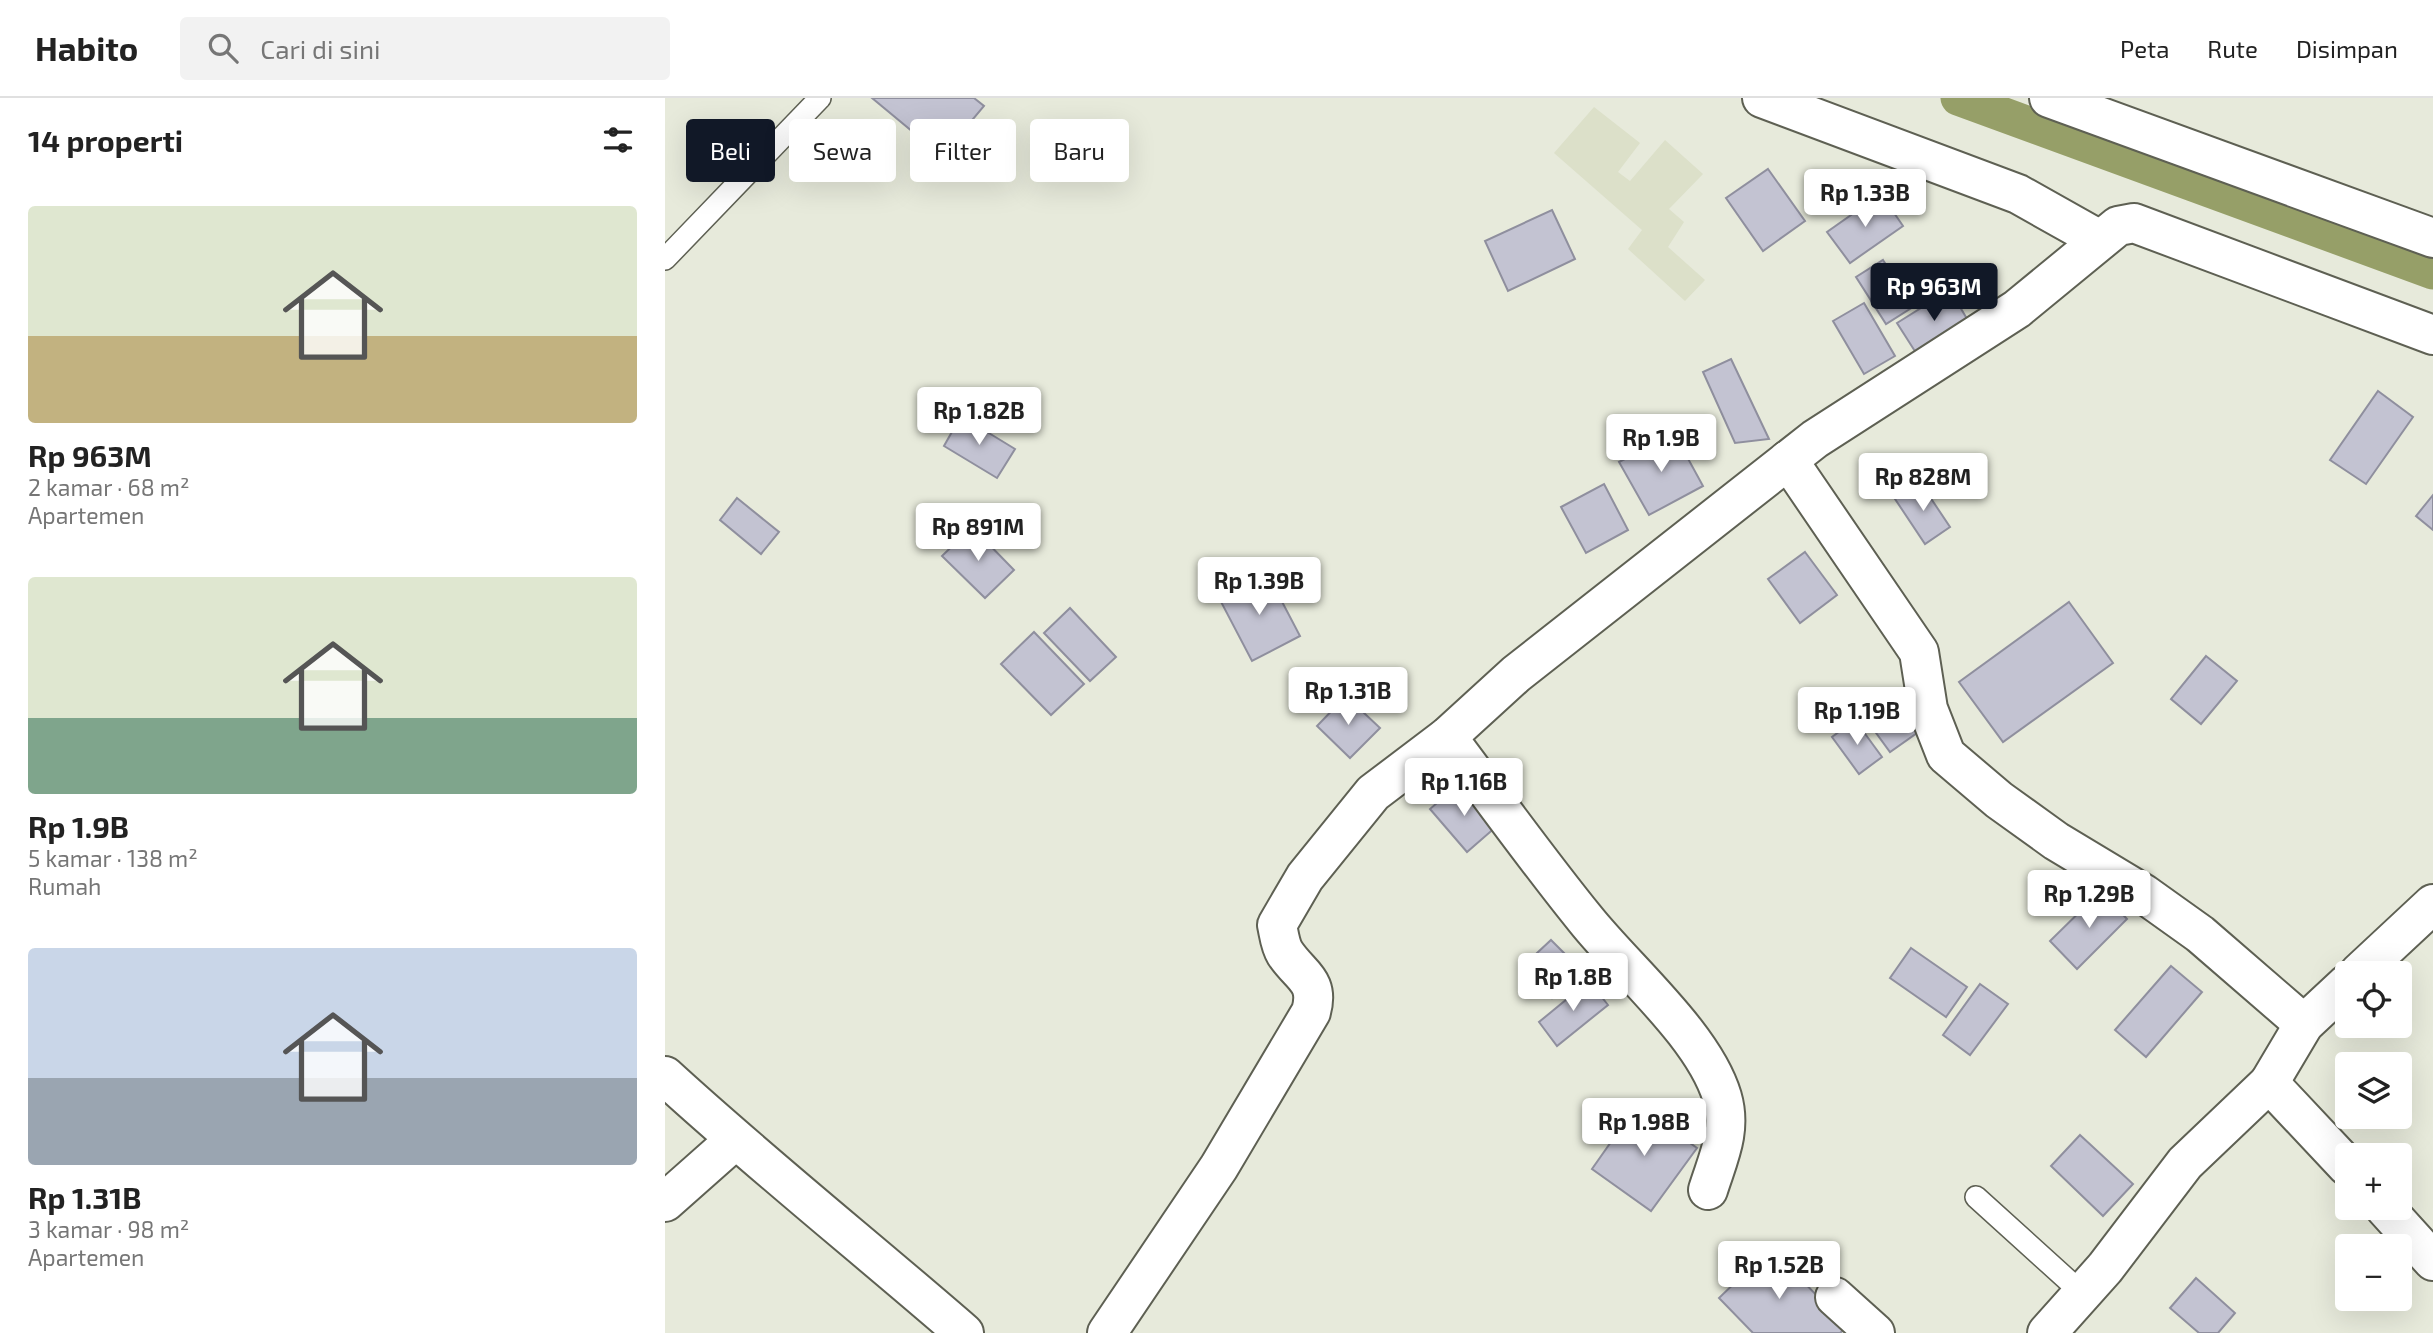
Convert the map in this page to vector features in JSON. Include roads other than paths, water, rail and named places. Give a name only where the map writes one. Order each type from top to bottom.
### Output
[{"type":"street","points":[[1762,98],[2018,194],[2100,240]]},
{"type":"street","points":[[2049,98],[2433,238]]},
{"type":"street","points":[[1107,1333],[1219,1167],[1311,1012],[1315,998],[1308,978],[1285,952],[1277,925],[1305,877],[1373,793],[1447,737],[1516,674],[1815,439],[2017,309],[2118,226],[2134,223],[2148,226],[2433,335]]},
{"type":"street","points":[[1788,460],[1919,652],[1928,709],[1946,755],[1999,800],[2056,841],[2144,894],[2200,934],[2304,1024]]},
{"type":"street","points":[[1447,737],[1586,921],[1681,1028],[1709,1066],[1722,1097],[1727,1134],[1708,1190]]},
{"type":"street","points":[[2372,961],[2433,904]]},
{"type":"street","points":[[2047,1333],[2105,1268],[2185,1163],[2269,1083],[2304,1024],[2335,995]]},
{"type":"street","points":[[665,1076],[735,1140],[835,1221],[964,1333]]},
{"type":"street","points":[[2269,1083],[2335,1153]]},
{"type":"street","points":[[665,1202],[735,1140]]},
{"type":"street","points":[[2396,1220],[2433,1261]]},
{"type":"street","points":[[1835,1297],[1875,1333]]},
{"type":"lane","points":[[665,259],[820,98]]},
{"type":"lane","points":[[1976,1198],[2082,1293]]},
{"type":"waterway","points":[[1958,98],[2433,272]]}]
